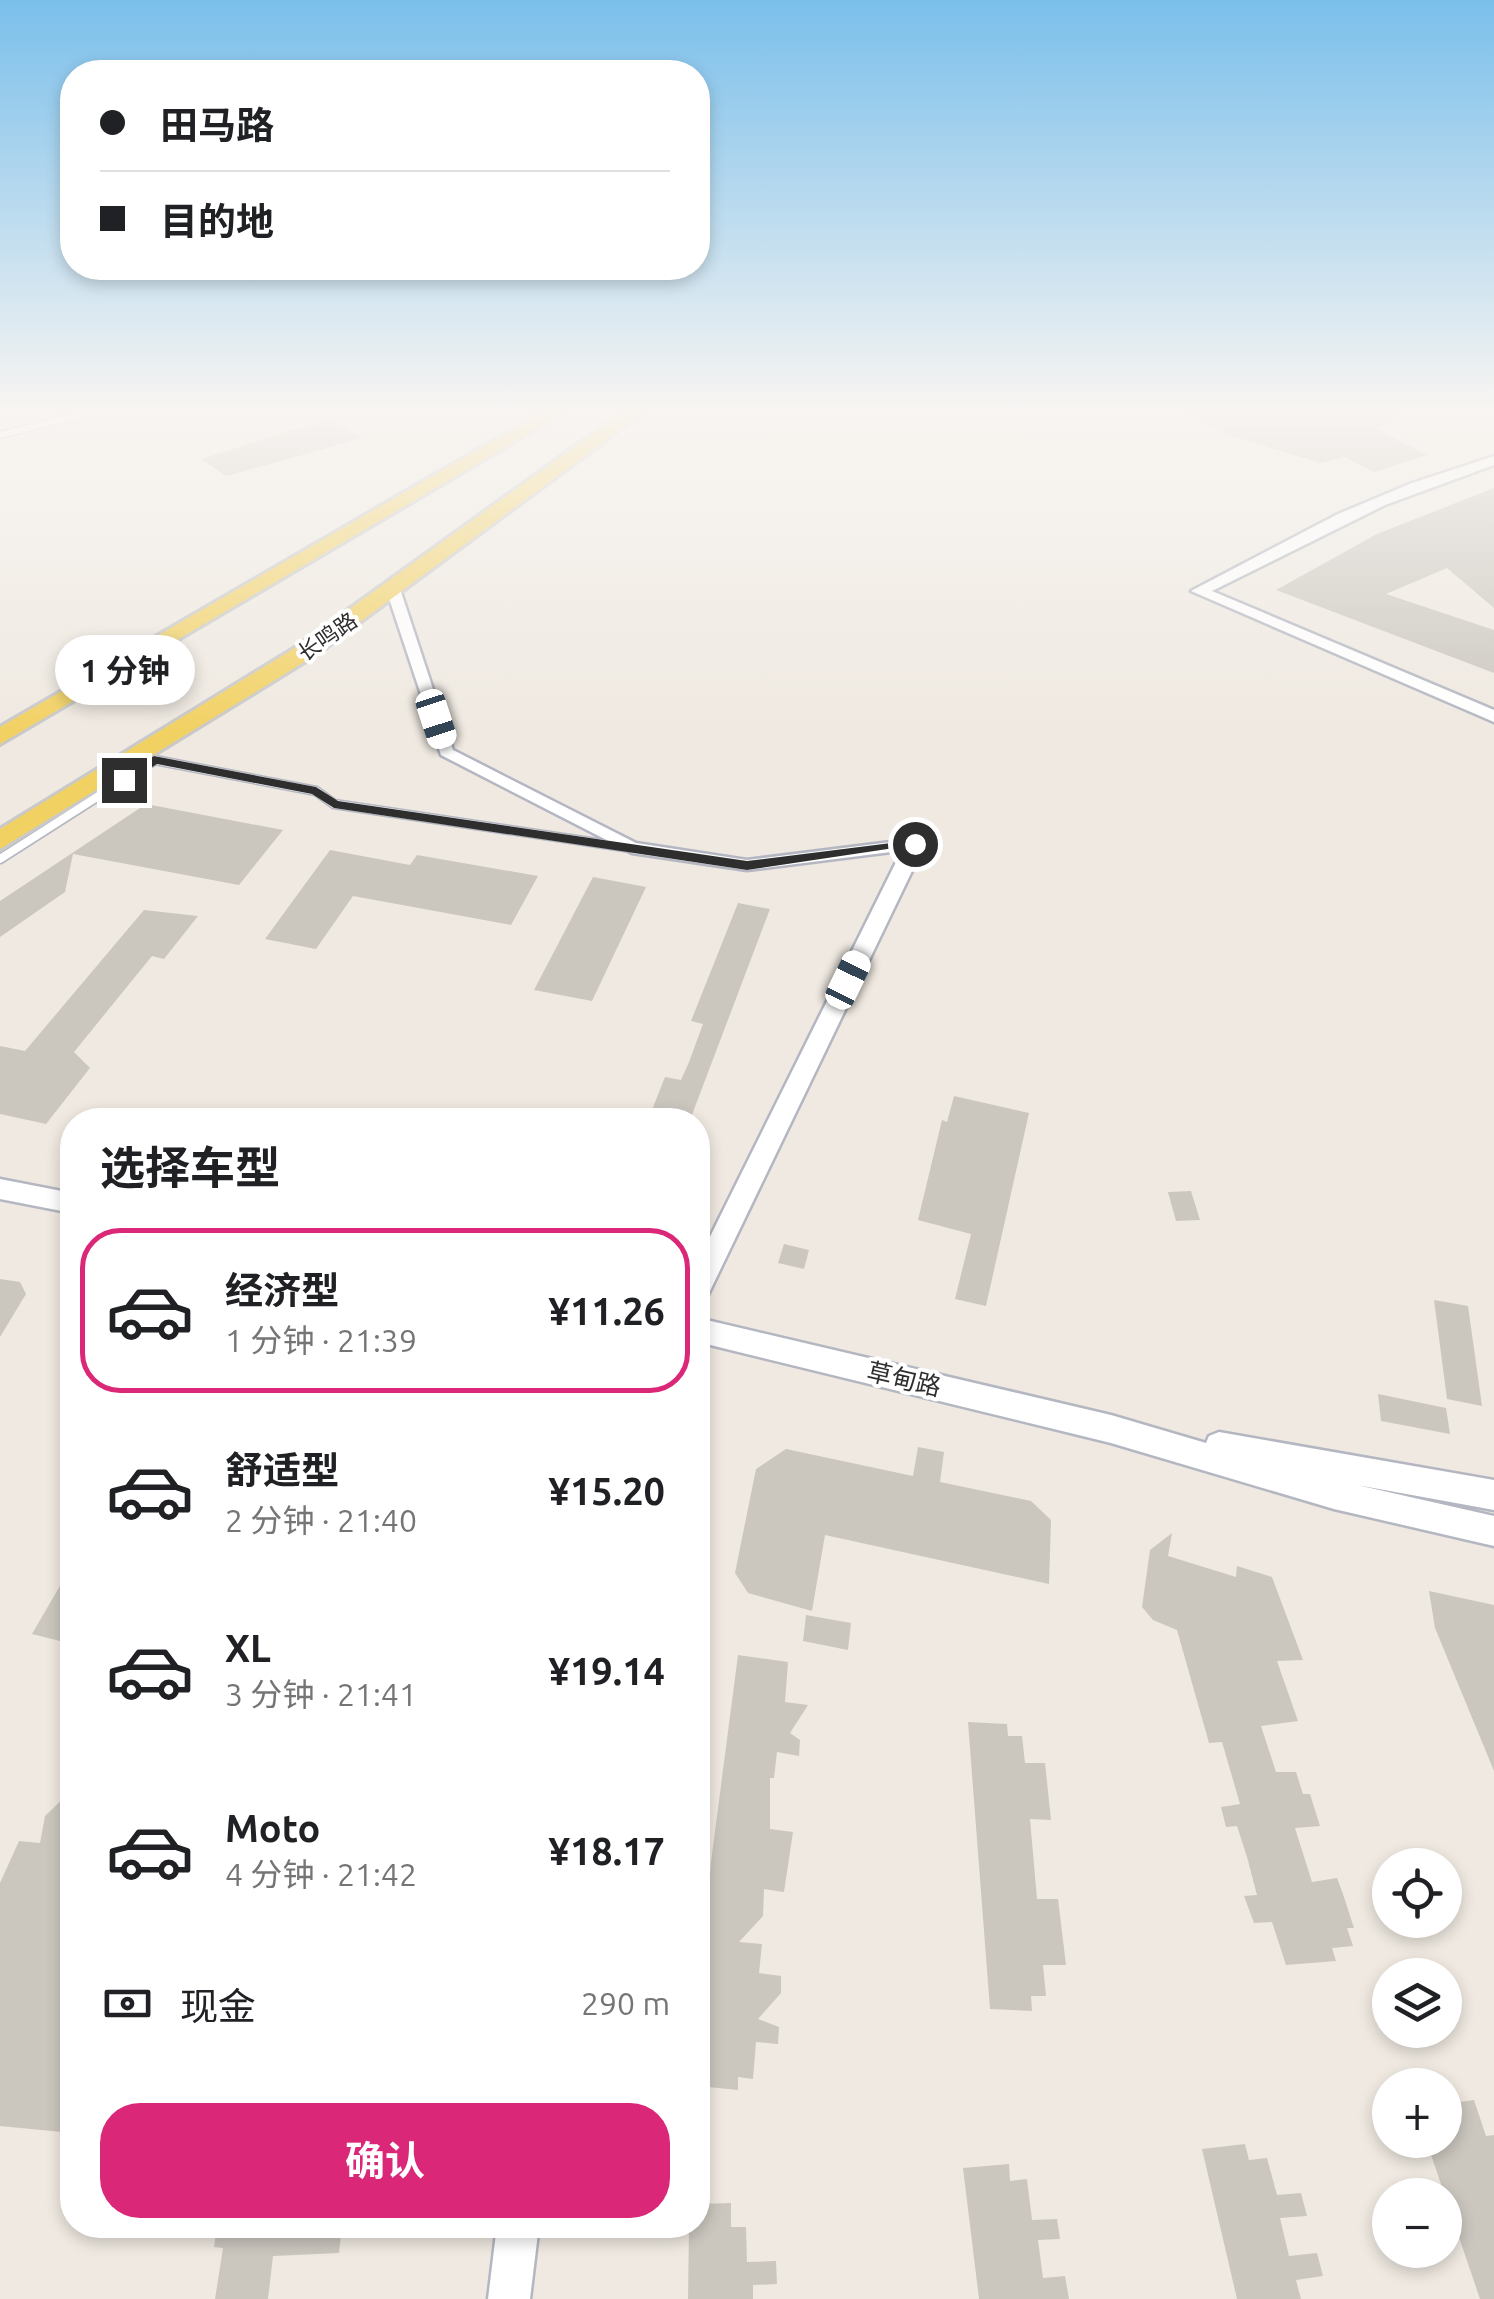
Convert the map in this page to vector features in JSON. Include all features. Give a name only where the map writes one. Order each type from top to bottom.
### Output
[{"type":"main road","points":[[0,736],[377,516]]},
{"type":"main road","name":"长鸣路","points":[[0,841],[306,651],[492,516]]},
{"type":"street","points":[[1345,516],[1291,539],[1200,591],[1494,716]]},
{"type":"street","points":[[393,589],[446,752],[632,848],[747,866],[915,844]]},
{"type":"street","points":[[710,1263],[915,844]]},
{"type":"street","points":[[0,1189],[60,1201]]},
{"type":"street","name":"草甸路","points":[[710,1333],[1111,1429]]},
{"type":"street","points":[[1111,1429],[1494,1494]]},
{"type":"street","points":[[1111,1429],[1334,1494],[1494,1531]]},
{"type":"street","points":[[509,2299],[516,2238]]},
{"type":"lane","points":[[0,859],[154,760],[316,791],[334,804],[632,848]]},
{"type":"building","points":[[1422,516],[1494,516],[1494,608],[1447,568],[1386,594],[1494,630],[1494,673],[1276,590],[1377,534]]},
{"type":"building","points":[[146,804],[283,830],[239,885],[73,854],[65,892],[0,937],[0,901]]},
{"type":"building","points":[[330,850],[410,865],[417,855],[538,876],[511,925],[353,896],[316,949],[265,939]]},
{"type":"building","points":[[593,877],[646,887],[592,1001],[534,990]]},
{"type":"building","points":[[738,903],[770,909],[695,1108],[653,1108],[665,1077],[681,1080],[689,1062],[703,1024],[691,1021]]},
{"type":"building","points":[[144,910],[198,916],[164,959],[152,956],[74,1052],[90,1068],[46,1124],[0,1114],[0,1046],[25,1051]]},
{"type":"building","points":[[954,1096],[1029,1113],[986,1306],[955,1299],[971,1234],[918,1220],[942,1120],[947,1122]]},
{"type":"building","points":[[1191,1191],[1200,1220],[1176,1221],[1168,1192]]},
{"type":"building","points":[[784,1244],[809,1250],[804,1269],[778,1263]]},
{"type":"building","points":[[0,1279],[20,1282],[26,1294],[0,1337]]},
{"type":"building","points":[[1434,1300],[1468,1306],[1482,1406],[1447,1399]]},
{"type":"building","points":[[1378,1394],[1446,1408],[1450,1434],[1381,1421]]},
{"type":"building","points":[[918,1447],[944,1452],[940,1482],[1031,1501],[1051,1520],[1049,1584],[825,1535],[812,1611],[748,1593],[735,1573],[756,1469],[786,1449],[913,1476]]},
{"type":"building","points":[[1172,1533],[1168,1556],[1236,1577],[1237,1566],[1272,1577],[1303,1660],[1277,1661],[1298,1721],[1261,1726],[1276,1772],[1296,1772],[1303,1794],[1310,1794],[1320,1826],[1295,1828],[1312,1882],[1337,1878],[1354,1928],[1347,1928],[1353,1946],[1332,1948],[1336,1961],[1286,1965],[1272,1922],[1254,1923],[1244,1896],[1257,1895],[1247,1857],[1237,1826],[1226,1827],[1221,1807],[1240,1804],[1222,1742],[1209,1743],[1177,1630],[1153,1620],[1142,1607],[1150,1550]]},
{"type":"building","points":[[60,1586],[60,1641],[32,1634]]},
{"type":"building","points":[[1429,1591],[1494,1605],[1494,1771],[1435,1628]]},
{"type":"building","points":[[806,1615],[851,1623],[848,1650],[803,1641]]},
{"type":"building","points":[[738,1655],[788,1662],[785,1702],[808,1705],[790,1733],[800,1740],[799,1756],[777,1752],[774,1778],[770,1778],[770,1829],[793,1832],[784,1892],[764,1889],[763,1916],[739,1942],[762,1944],[759,1973],[781,1976],[781,1993],[758,2019],[779,2027],[778,2044],[756,2042],[753,2079],[738,2077],[738,2090],[710,2087],[711,1862]]},
{"type":"building","points":[[968,1722],[1007,1724],[1008,1736],[1022,1736],[1025,1763],[1045,1763],[1051,1820],[1030,1819],[1037,1899],[1058,1899],[1066,1965],[1043,1965],[1046,1996],[1031,1996],[1032,2011],[990,2009]]},
{"type":"building","points":[[60,1802],[60,2132],[0,2126],[0,1883],[19,1841],[40,1843],[45,1816]]},
{"type":"building","points":[[1474,2100],[1486,2136],[1494,2135],[1494,2299],[1480,2299],[1462,2246],[1462,2178],[1439,2178],[1432,2158],[1462,2158],[1462,2102]]},
{"type":"building","points":[[1245,2144],[1249,2160],[1267,2158],[1277,2195],[1301,2193],[1307,2216],[1280,2218],[1289,2256],[1317,2253],[1323,2276],[1296,2280],[1301,2299],[1237,2299],[1202,2149]]},
{"type":"building","points":[[1009,2164],[1010,2181],[1027,2179],[1032,2220],[1057,2219],[1060,2239],[1038,2240],[1043,2278],[1065,2276],[1069,2299],[979,2299],[963,2168]]},
{"type":"building","points":[[731,2203],[731,2227],[746,2227],[747,2262],[776,2261],[777,2284],[753,2285],[753,2299],[688,2299],[689,2238],[710,2238],[710,2204]]},
{"type":"building","points":[[215,2238],[341,2238],[339,2253],[273,2256],[268,2299],[215,2299],[223,2248],[214,2247]]},
{"type":"route","points":[[124,780],[154,760],[316,791],[334,804],[747,866],[915,844]]}]
